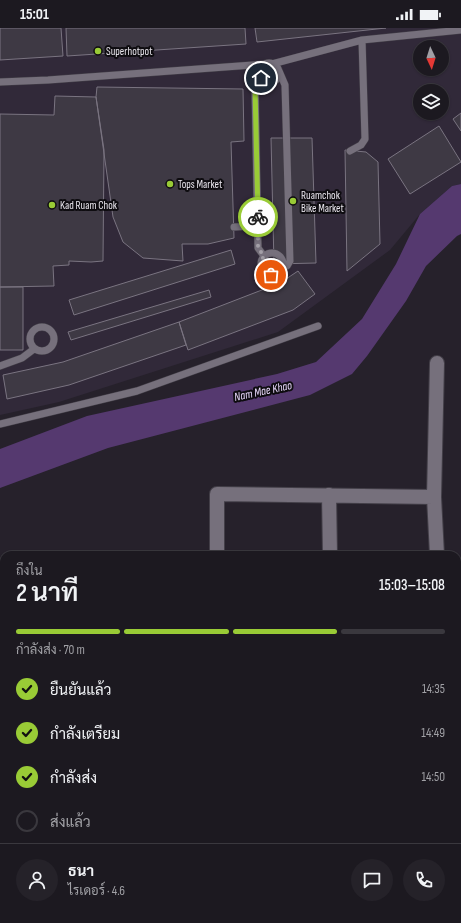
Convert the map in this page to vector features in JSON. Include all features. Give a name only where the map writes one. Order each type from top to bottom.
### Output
[{"type":"street","points":[[437,364],[434,497],[438,551]]},
{"type":"street","points":[[217,551],[217,494],[434,497]]},
{"type":"street","points":[[329,495],[330,551]]},
{"type":"lane","points":[[0,82],[48,80],[269,64],[362,40],[461,30]]},
{"type":"lane","points":[[350,151],[361,145],[365,139],[362,40]]},
{"type":"lane","points":[[269,64],[276,66],[285,86],[290,261],[287,266],[275,274],[268,274],[261,266],[264,256],[258,248],[255,87],[261,68],[269,64]]},
{"type":"lane","points":[[260,75],[264,81],[271,83],[278,78],[279,72]]},
{"type":"lane","points":[[234,227],[258,226]]},
{"type":"lane","points":[[264,256],[271,254],[277,255],[282,260],[282,268]]},
{"type":"lane","points":[[0,424],[137,391],[318,326]]},
{"type":"lane","points":[[0,366],[22,358],[34,349]]},
{"type":"shaded area","points":[[0,28],[461,28],[461,184],[452,186],[420,214],[390,250],[278,332],[59,402],[0,415]]},
{"type":"water","name":"Nam Mae Khao","points":[[461,184],[461,234],[457,236],[426,266],[406,301],[367,356],[352,374],[310,395],[108,448],[0,488],[0,449],[87,416],[277,374],[316,362],[362,319],[396,264],[420,214],[452,186]]},
{"type":"building","points":[[0,28],[61,28],[63,56],[0,60]]},
{"type":"building","points":[[66,28],[245,28],[246,44],[67,56]]},
{"type":"building","points":[[255,28],[386,28],[257,42]]},
{"type":"building","name":"Tops Market","points":[[97,87],[243,89],[244,141],[231,142],[234,238],[208,244],[182,244],[183,261],[143,258],[123,242],[113,217],[96,97]]},
{"type":"building","name":"Kad Ruam Chok","points":[[55,96],[96,97],[104,150],[103,261],[69,261],[69,265],[53,266],[54,286],[0,287],[0,114],[54,115]]},
{"type":"building","points":[[461,113],[461,131],[453,119]]},
{"type":"building","points":[[439,126],[461,162],[410,194],[388,159]]},
{"type":"building","name":"Ruamchok Bike Market","points":[[271,138],[312,138],[316,263],[274,264]]},
{"type":"building","points":[[345,150],[366,152],[378,162],[380,244],[347,271]]},
{"type":"building","points":[[231,250],[235,264],[74,315],[69,300]]},
{"type":"building","points":[[298,271],[315,294],[293,310],[188,350],[179,322],[280,283]]},
{"type":"building","points":[[0,287],[23,287],[23,350],[0,350]]},
{"type":"building","points":[[209,290],[211,297],[71,340],[68,332]]},
{"type":"building","points":[[179,322],[186,345],[69,385],[7,399],[3,375],[63,362]]},
{"type":"way so far","points":[[258,217],[258,248],[264,256],[261,266],[264,271],[271,275]]},
{"type":"place","name":"Superhotpot","points":[[98,51]]},
{"type":"place","name":"Tops Market","points":[[170,184]]},
{"type":"place","name":"Ruamchok Bike Market","points":[[293,201]]},
{"type":"place","name":"Kad Ruam Chok","points":[[52,205]]},
{"type":"route","points":[[258,217],[255,87],[260,75],[261,78]]}]
